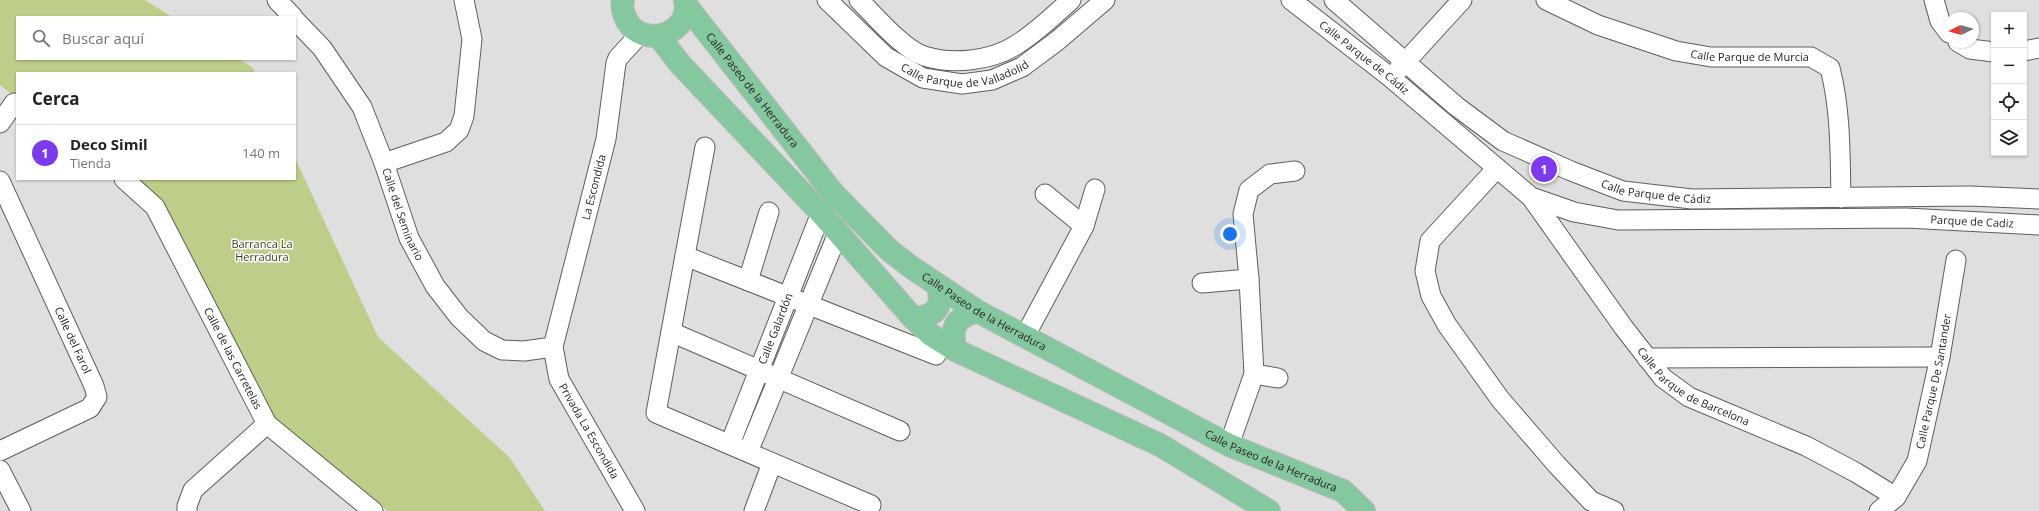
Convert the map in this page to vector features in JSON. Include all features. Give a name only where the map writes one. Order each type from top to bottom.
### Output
[{"type":"main road","points":[[623,0],[624,15],[630,26],[649,35],[681,65],[821,213],[945,352],[1160,444],[1269,511]]},
{"type":"main road","points":[[649,35],[672,31],[683,20],[686,3]]},
{"type":"main road","name":"Calle Paseo de la Herradura","points":[[686,3],[833,193],[889,250],[938,286],[977,311],[1229,445],[1364,511]]},
{"type":"main road","points":[[914,318],[932,314],[939,307],[941,298],[938,286]]},
{"type":"main road","points":[[945,352],[952,337],[954,326],[960,319],[977,311]]},
{"type":"street","points":[[277,0],[292,16]]},
{"type":"street","points":[[384,163],[446,142],[459,130],[464,116],[472,39],[464,0]]},
{"type":"street","name":"Calle Parque de Valladolid","points":[[827,0],[886,57],[923,78],[962,84],[992,80],[1022,67],[1083,20],[1105,0]]},
{"type":"street","name":"Calle Parque de Valladolid","points":[[859,0],[899,40],[923,56],[958,61],[986,57],[1016,46],[1041,27],[1068,1]]},
{"type":"street","name":"Calle Parque de Cádiz","points":[[1291,0],[1390,77],[1531,197],[1574,212],[1618,220],[1906,218]]},
{"type":"street","name":"Calle Parque de Cádiz","points":[[1334,0],[1456,106],[1502,141],[1571,171],[1623,191],[1692,199],[1970,196],[2039,199]]},
{"type":"street","points":[[1390,77],[1407,62],[1462,0]]},
{"type":"street","name":"Calle Parque de Murcia","points":[[1546,0],[1598,25],[1676,51],[1711,57],[1811,56],[1830,68],[1837,94],[1840,133],[1841,198]]},
{"type":"street","points":[[1934,0],[1940,22],[1943,26]]},
{"type":"street","points":[[1068,1],[1083,20]]},
{"type":"street","name":"Calle del Seminario","points":[[296,21],[322,48],[362,107],[384,163],[409,238],[435,286],[458,317],[484,341],[502,350],[524,351],[553,347]]},
{"type":"street","name":"La Escondida","points":[[553,347],[606,139],[616,63],[618,58],[649,35]]},
{"type":"street","points":[[1968,48],[1991,52]]},
{"type":"street","points":[[2027,50],[2039,48]]},
{"type":"street","points":[[0,123],[10,100]]},
{"type":"street","points":[[705,147],[656,413],[871,505]]},
{"type":"street","points":[[1497,168],[1430,241],[1425,271],[1430,296],[1447,325],[1500,399],[1557,466],[1591,501],[1614,511]]},
{"type":"street","points":[[1229,445],[1254,374],[1250,279],[1243,214],[1249,190],[1270,174],[1295,171]]},
{"type":"street","name":"Calle de las Carretelas","points":[[125,180],[155,207],[267,424],[373,511]]},
{"type":"street","name":"Calle del Farol","points":[[0,181],[28,239],[94,386],[97,397],[90,408],[0,451]]},
{"type":"street","points":[[1025,336],[1084,226],[1095,190]]},
{"type":"street","points":[[1618,220],[1623,191]]},
{"type":"street","points":[[1045,194],[1084,226]]},
{"type":"street","name":"Calle Parque de Barcelona","points":[[1531,197],[1647,358],[1664,378],[1688,397],[1806,446],[1855,472],[1896,498]]},
{"type":"street","points":[[748,281],[769,212]]},
{"type":"street","points":[[0,213],[28,239]]},
{"type":"street","name":"Calle Galardón","points":[[730,444],[821,213]]},
{"type":"street","name":"Parque de Cadiz","points":[[1906,218],[2039,225]]},
{"type":"street","name":"Calle Galardón","points":[[748,452],[838,233]]},
{"type":"street","points":[[685,256],[789,297],[945,352]]},
{"type":"street","name":"Calle Parque De Santander","points":[[1896,498],[1917,461],[1940,357],[1956,260]]},
{"type":"street","points":[[1202,283],[1250,279]]},
{"type":"street","points":[[671,332],[900,430]]},
{"type":"street","name":"Privada La Escondida","points":[[553,347],[560,379],[635,511]]},
{"type":"street","points":[[1647,358],[1940,357]]},
{"type":"street","points":[[1254,374],[1278,378]]},
{"type":"street","points":[[187,511],[187,506],[193,490],[267,424]]},
{"type":"street","points":[[754,511],[772,463]]},
{"type":"street","points":[[0,470],[21,511]]},
{"type":"street","points":[[1879,511],[1896,498]]},
{"type":"green space","points":[[0,0],[145,0],[170,16],[16,16],[16,60],[241,60],[253,68],[255,72],[16,72],[16,97],[0,85]]},
{"type":"green space","name":"Barranca La Herradura","points":[[296,160],[378,337],[510,458],[545,511],[388,511],[276,421],[159,200],[131,180],[296,180]]},
{"type":"place","name":"Deco Simil","points":[[1544,169]]}]
